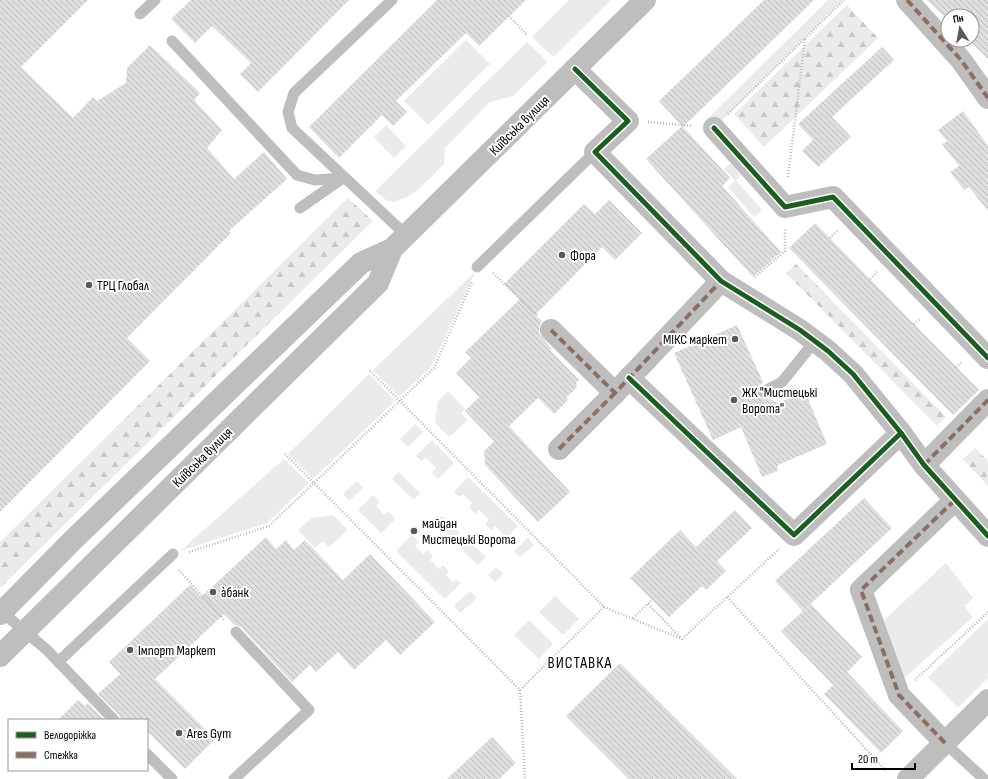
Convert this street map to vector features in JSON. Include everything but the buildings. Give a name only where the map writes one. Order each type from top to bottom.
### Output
[{"type":"street","name":"Київська вулиця","points":[[1,613],[73,540],[361,264],[399,242],[645,0]]},
{"type":"street","points":[[907,0],[961,60],[988,98]]},
{"type":"street","points":[[575,69],[628,121],[595,152],[730,286],[815,341],[853,374],[901,433],[924,465],[988,536]]},
{"type":"street","points":[[714,128],[785,207],[833,197],[988,358]]},
{"type":"street","name":"Київська вулиця","points":[[0,656],[378,283],[399,242]]},
{"type":"street","points":[[559,449],[622,386],[730,286]]},
{"type":"street","points":[[552,330],[622,386],[794,535],[901,433]]},
{"type":"street","points":[[924,465],[988,400]]},
{"type":"street","points":[[945,743],[899,695],[861,590],[955,500]]},
{"type":"street","points":[[898,776],[945,743],[988,700]]},
{"type":"lane","points":[[140,14],[155,0]]},
{"type":"lane","points":[[392,0],[294,94],[288,112],[292,128],[344,178],[399,242]]},
{"type":"lane","points":[[172,41],[297,175],[315,180],[344,178]]},
{"type":"lane","points":[[479,264],[595,152]]},
{"type":"lane","points":[[300,208],[344,178]]},
{"type":"lane","points":[[763,392],[782,382],[815,341]]},
{"type":"lane","points":[[58,662],[170,556]]},
{"type":"lane","points":[[1,613],[47,650],[113,719]]},
{"type":"lane","points":[[234,779],[309,710],[236,632]]},
{"type":"lane","points":[[945,743],[984,779]]},
{"type":"lane","points":[[148,755],[172,779]]},
{"type":"path","points":[[628,121],[714,128],[844,0]]},
{"type":"path","points":[[509,16],[527,35]]},
{"type":"path","points":[[730,286],[785,251],[785,207],[805,38]]},
{"type":"path","points":[[236,632],[170,556],[269,526],[434,368],[479,264],[552,330]]},
{"type":"path","points":[[369,370],[604,607],[682,639]]},
{"type":"path","points":[[285,454],[520,690],[525,779]]},
{"type":"path","points":[[682,639],[794,535]]},
{"type":"path","points":[[727,597],[898,776]]},
{"type":"path","points":[[633,618],[652,600]]},
{"type":"path","points":[[648,604],[682,639]]},
{"type":"path","points":[[520,690],[604,607]]},
{"type":"path","points":[[899,695],[988,612]]},
{"type":"green space","points":[[569,0],[611,0],[553,57],[532,37]]},
{"type":"green space","points":[[828,0],[843,0],[714,128],[706,120]]},
{"type":"green space","points":[[847,5],[878,38],[764,147],[734,114]]},
{"type":"green space","points":[[466,40],[490,64],[428,125],[404,101]]},
{"type":"green space","points":[[527,42],[548,62],[513,96],[490,102],[445,148],[444,164],[421,187],[407,197],[392,202],[386,200],[375,191]]},
{"type":"green space","points":[[386,125],[406,146],[394,158],[374,137]]},
{"type":"green space","points":[[730,163],[741,176],[736,180],[762,210],[754,217],[728,187],[735,181],[724,169]]},
{"type":"green space","points":[[348,198],[373,221],[0,588],[0,542]]},
{"type":"green space","points":[[796,264],[946,417],[937,426],[786,273]]},
{"type":"green space","points":[[475,272],[432,366],[399,397],[373,370]]},
{"type":"green space","points":[[369,374],[395,401],[313,479],[288,454]]},
{"type":"green space","points":[[448,391],[465,409],[461,413],[468,420],[449,437],[435,422],[438,401]]},
{"type":"green space","points":[[415,424],[423,432],[408,447],[400,439]]},
{"type":"green space","points":[[432,440],[454,463],[438,479],[432,473],[436,468],[426,458],[421,461],[416,456]]},
{"type":"green space","points":[[975,448],[988,461],[988,486],[963,459]]},
{"type":"green space","points":[[284,459],[309,483],[267,523],[180,551]]},
{"type":"green space","points":[[398,472],[420,493],[414,500],[392,479]]},
{"type":"green space","points":[[468,477],[518,526],[503,541],[499,537],[502,533],[495,526],[491,530],[485,524],[489,519],[479,510],[475,514],[469,507],[472,503],[463,494],[459,497],[454,492]]},
{"type":"green space","points":[[357,481],[363,488],[349,501],[343,494]]},
{"type":"green space","points":[[373,495],[380,502],[376,506],[384,515],[388,511],[395,519],[381,533],[358,510]]},
{"type":"green space","points":[[333,515],[348,530],[329,547],[323,541],[315,548],[298,530],[312,518]]},
{"type":"green space","points":[[442,516],[460,533],[453,540],[436,522]]},
{"type":"green space","points":[[412,535],[419,542],[415,546],[423,554],[427,550],[433,556],[430,560],[439,569],[443,565],[449,571],[446,575],[453,582],[456,579],[461,583],[445,599],[396,551]]},
{"type":"green space","points":[[528,538],[534,545],[520,557],[514,551]]},
{"type":"green space","points":[[469,541],[486,557],[478,565],[461,549]]},
{"type":"green space","points":[[946,563],[973,598],[964,606],[973,617],[903,679],[884,620]]},
{"type":"green space","points":[[496,567],[503,574],[495,582],[488,575]]},
{"type":"green space","points":[[470,591],[477,598],[460,613],[454,606]]},
{"type":"green space","points":[[555,596],[579,619],[563,635],[539,612]]},
{"type":"green space","points":[[988,619],[988,678],[958,708],[928,677]]},
{"type":"green space","points":[[529,620],[553,644],[539,659],[514,635]]},
{"type":"marked path","points":[[907,0],[961,60],[988,98]]},
{"type":"marked path","points":[[551,330],[615,393],[721,281]]},
{"type":"marked path","points":[[559,449],[615,393]]},
{"type":"marked path","points":[[924,465],[988,400]]},
{"type":"marked path","points":[[945,743],[899,695],[861,590],[955,500]]},
{"type":"cycle path","points":[[575,69],[628,121],[595,152],[721,281],[800,330],[828,351],[853,374],[901,433],[924,465],[988,536]]},
{"type":"cycle path","points":[[714,128],[785,207],[833,197],[988,358]]},
{"type":"cycle path","points":[[629,378],[794,535],[901,433]]},
{"type":"place","name":"Фора","points":[[562,255]]},
{"type":"place","name":"ТРЦ Глобал","points":[[89,285]]},
{"type":"place","name":"МІКС маркет","points":[[735,339]]},
{"type":"place","name":"ЖК \"Мистецькі Ворота\"","points":[[734,400]]},
{"type":"place","name":"майдан Мистецькі Ворота","points":[[414,531]]},
{"type":"place","name":"а̀банк","points":[[213,592]]},
{"type":"place","name":"Імпорт Маркет","points":[[130,650]]},
{"type":"place","name":"Ares Gym","points":[[179,733]]},
{"type":"district","name":"ВИСТАВКА","points":[[580,662]]}]
